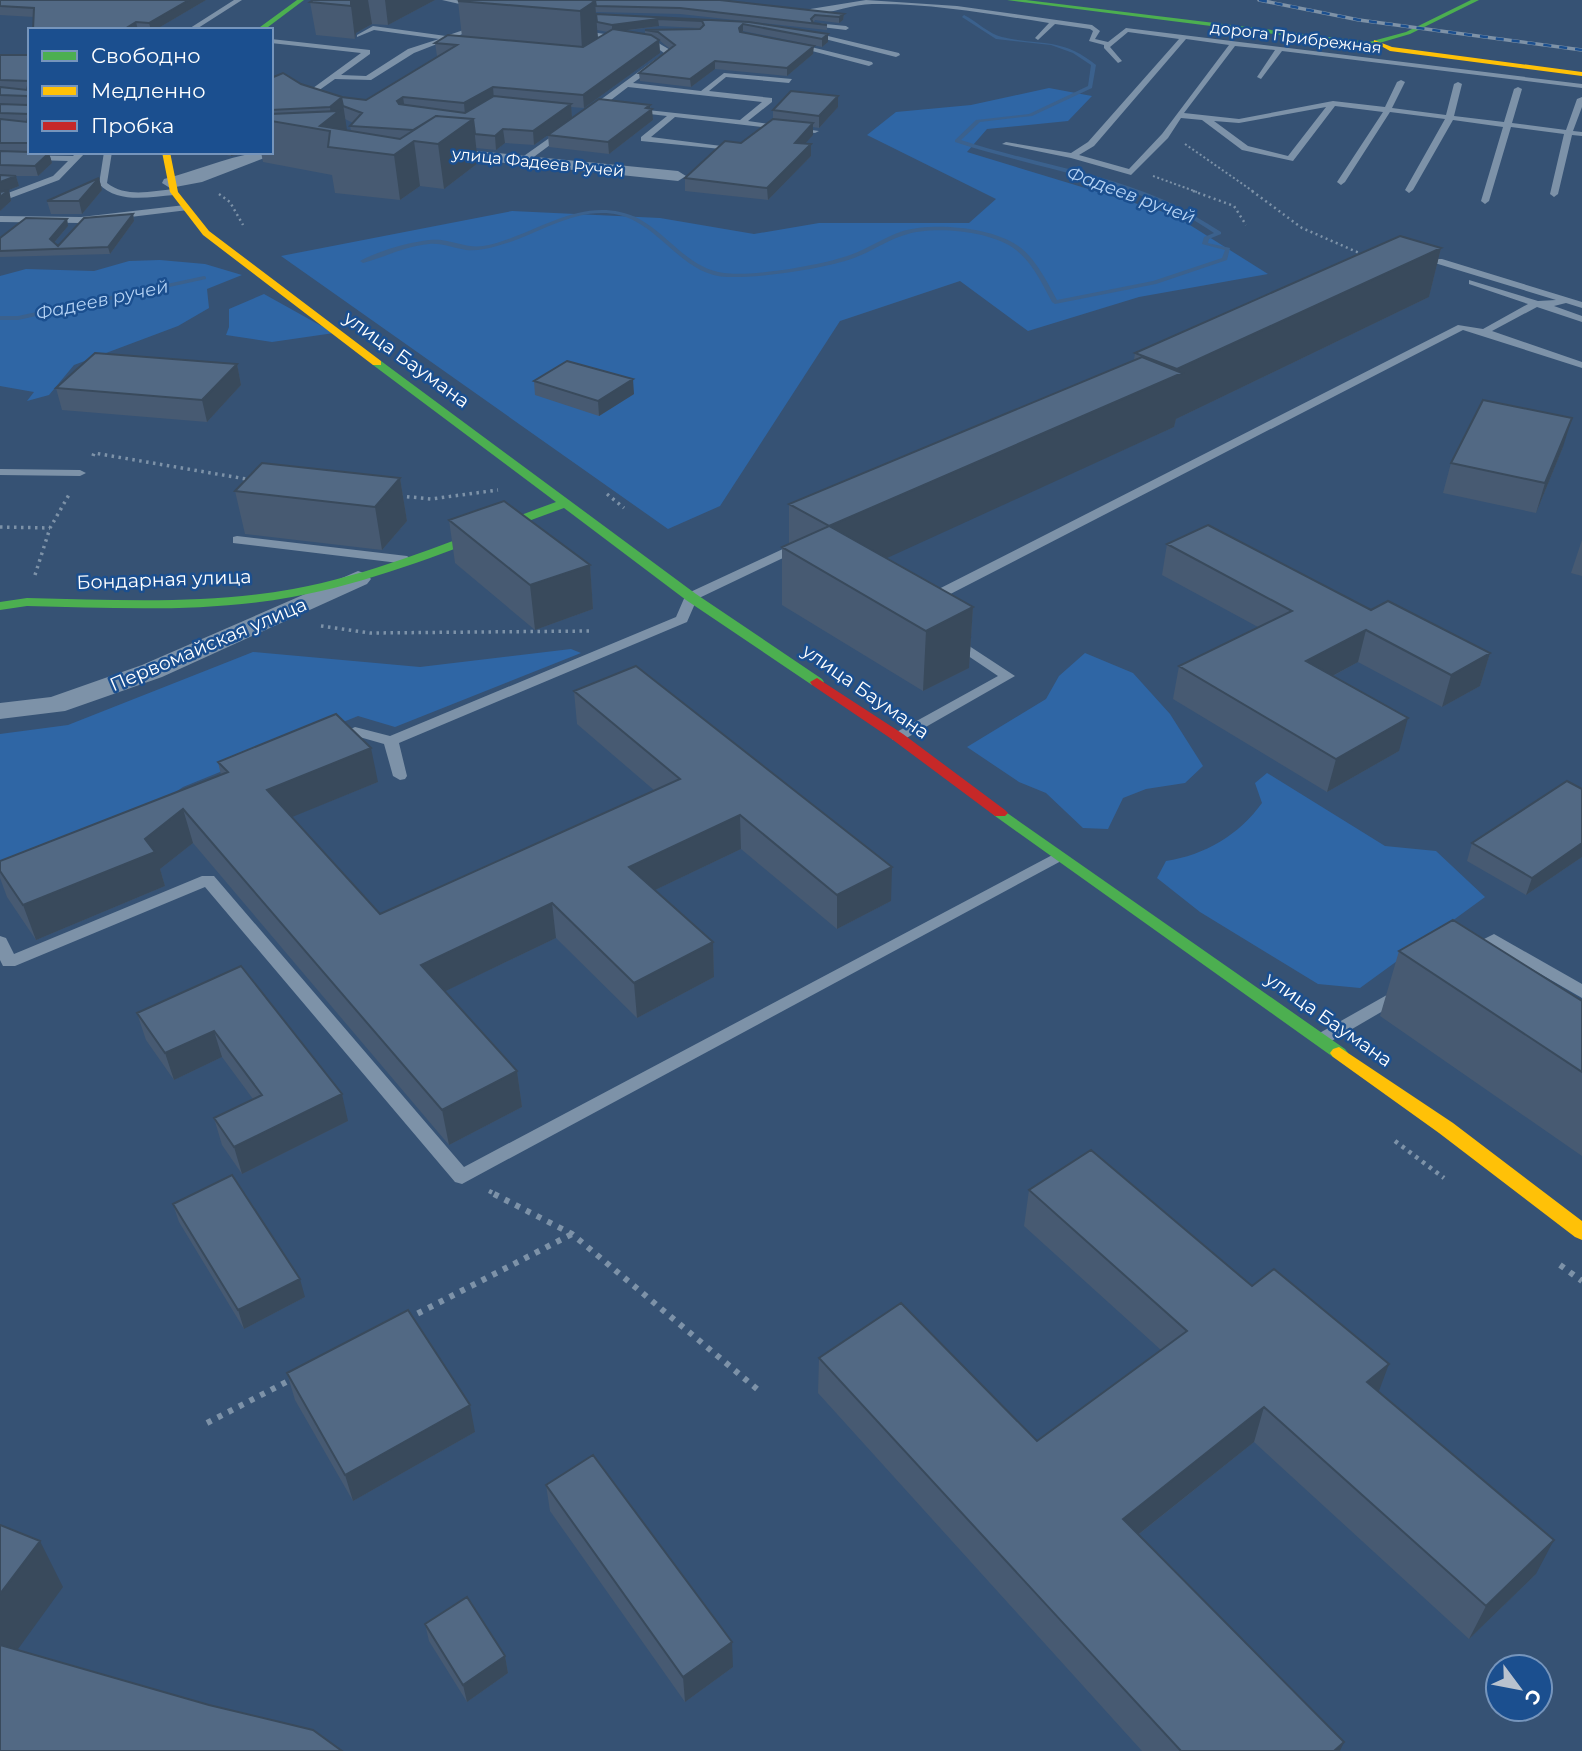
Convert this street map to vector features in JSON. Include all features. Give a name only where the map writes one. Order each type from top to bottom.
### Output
[{"type":"main road","points":[[263,28],[301,0]]},
{"type":"main road","name":"дорога Прибрежная","points":[[1010,0],[1140,17],[1284,43],[1313,40],[1582,72]]},
{"type":"main road","points":[[1449,0],[1394,33],[1390,49],[1449,57]]},
{"type":"main road","points":[[1284,43],[1394,33],[1476,0]]},
{"type":"main road","points":[[1313,40],[1394,33],[1403,36],[1406,41],[1441,51],[1582,72]]},
{"type":"main road","name":"улица Баумана","points":[[166,154],[172,188],[206,233],[560,505],[898,737],[1058,857],[1322,1039],[1582,1232]]},
{"type":"main road","name":"Бондарная улица","points":[[0,606],[27,603],[215,602],[293,593],[371,573],[560,505]]},
{"type":"street","name":"улица Фадеев Ручей","points":[[417,151],[678,176]]},
{"type":"street","points":[[172,188],[264,154]]},
{"type":"street","name":"Первомайская улица","points":[[0,711],[55,705],[152,671],[371,573]]},
{"type":"lane","points":[[193,28],[239,0]]},
{"type":"lane","points":[[445,0],[482,7]]},
{"type":"lane","points":[[793,10],[822,12],[854,3],[881,2],[1097,29],[1091,40],[1109,44]]},
{"type":"lane","points":[[1118,61],[1106,47],[1140,17]]},
{"type":"lane","points":[[333,77],[368,78],[411,51],[493,22]]},
{"type":"lane","points":[[1038,38],[1054,22]]},
{"type":"lane","points":[[804,24],[846,28]]},
{"type":"lane","points":[[359,36],[373,29],[453,38]]},
{"type":"lane","points":[[1126,30],[1233,44],[1284,43],[1582,86]]},
{"type":"lane","points":[[571,32],[655,43],[669,53],[587,114]]},
{"type":"lane","points":[[602,43],[611,37],[647,32]]},
{"type":"lane","points":[[800,32],[896,55]]},
{"type":"lane","points":[[1072,156],[1091,144],[1183,38]]},
{"type":"lane","points":[[273,41],[367,52],[303,97],[300,105],[310,112]]},
{"type":"lane","points":[[436,42],[463,44]]},
{"type":"lane","points":[[787,43],[869,64]]},
{"type":"lane","points":[[1261,77],[1284,43]]},
{"type":"lane","points":[[1006,144],[1072,156],[1131,172],[1165,136],[1233,44]]},
{"type":"lane","points":[[702,93],[724,75],[789,81]]},
{"type":"lane","points":[[1341,183],[1387,111],[1401,82]]},
{"type":"lane","points":[[1409,190],[1448,124],[1447,118],[1458,84]]},
{"type":"lane","points":[[627,85],[769,100],[742,122]]},
{"type":"lane","points":[[1485,201],[1518,89]]},
{"type":"lane","points":[[1554,194],[1569,132],[1581,99]]},
{"type":"lane","points":[[1179,115],[1239,121],[1333,103],[1582,134]]},
{"type":"lane","points":[[1205,118],[1245,148],[1290,159],[1333,103]]},
{"type":"lane","points":[[598,106],[610,108]]},
{"type":"lane","points":[[623,109],[815,131]]},
{"type":"lane","points":[[673,115],[644,139],[741,149],[751,141]]},
{"type":"lane","points":[[524,160],[576,122]]},
{"type":"lane","points":[[760,133],[770,125]]},
{"type":"lane","points":[[108,154],[103,184],[107,188],[131,194],[172,188]]},
{"type":"lane","points":[[0,157],[79,155]]},
{"type":"lane","points":[[0,200],[64,173],[79,155]]},
{"type":"lane","points":[[12,181],[47,182]]},
{"type":"lane","points":[[0,219],[81,220],[185,208]]},
{"type":"lane","points":[[7,233],[21,219]]},
{"type":"lane","points":[[74,229],[81,220]]},
{"type":"lane","points":[[1394,269],[1410,261],[1439,261],[1580,304]]},
{"type":"lane","points":[[1410,261],[1582,319]]},
{"type":"lane","points":[[1484,332],[1535,304],[1580,304]]},
{"type":"lane","points":[[908,610],[1462,327],[1582,365]]},
{"type":"lane","points":[[0,472],[80,474]]},
{"type":"lane","points":[[319,746],[355,731],[391,741],[682,619],[691,597],[818,537]]},
{"type":"lane","points":[[237,540],[407,560]]},
{"type":"lane","points":[[898,737],[1008,676],[941,632]]},
{"type":"lane","points":[[391,741],[400,776]]},
{"type":"lane","points":[[0,942],[9,962],[208,880],[462,1177],[1058,857]]},
{"type":"lane","points":[[1459,960],[1494,940],[1582,992]]},
{"type":"lane","points":[[1322,1039],[1413,986]]},
{"type":"path","points":[[1165,136],[1196,149],[1302,228],[1394,269]]},
{"type":"path","points":[[1131,172],[1154,177],[1234,206],[1246,225]]},
{"type":"path","points":[[27,603],[50,528],[94,453],[266,483]]},
{"type":"path","points":[[389,495],[430,499],[509,488],[560,505]]},
{"type":"path","points":[[0,527],[50,528]]},
{"type":"path","points":[[319,626],[370,633],[605,631]]},
{"type":"path","points":[[1389,1136],[1454,1185]]},
{"type":"path","points":[[462,1177],[572,1234],[757,1390]]},
{"type":"path","points":[[402,1322],[572,1234]]},
{"type":"path","points":[[1553,1259],[1582,1281]]},
{"type":"path","points":[[208,1423],[305,1372]]},
{"type":"shaded area","points":[[1049,88],[1092,96],[1068,121],[987,129],[967,152],[1174,215],[1268,274],[1139,297],[1028,331],[960,281],[840,321],[720,506],[668,529],[281,256],[512,211],[660,218],[754,234],[819,223],[969,223],[996,199],[867,135],[896,112],[971,105]]},
{"type":"shaded area","points":[[160,260],[205,264],[242,275],[207,289],[209,308],[178,326],[74,365],[49,395],[27,401],[34,392],[0,386],[0,276],[26,269],[94,271],[129,261]]},
{"type":"shaded area","points":[[264,294],[334,333],[272,342],[226,335],[229,309]]},
{"type":"shaded area","points":[[571,649],[581,653],[395,727],[358,716],[183,787],[160,803],[0,870],[0,734],[68,725],[253,652],[420,667]]},
{"type":"shaded area","points":[[1085,653],[1133,673],[1170,714],[1203,766],[1185,783],[1146,789],[1123,798],[1108,829],[1083,828],[1046,793],[1019,782],[967,747],[1046,699],[1059,676]]},
{"type":"shaded area","points":[[1267,773],[1385,846],[1436,851],[1485,897],[1360,988],[1318,984],[1200,912],[1157,878],[1166,861],[1194,854],[1220,842],[1243,825],[1262,803],[1255,783]]},
{"type":"building","points":[[0,0],[189,0],[149,23],[136,22],[126,28],[33,28],[34,8],[0,6]]},
{"type":"building","points":[[351,0],[351,6],[310,2]]},
{"type":"building","points":[[591,0],[720,0],[844,14],[839,17],[815,15],[811,19],[813,23],[827,25],[680,8],[596,6],[595,1]]},
{"type":"building","points":[[458,1],[595,1],[580,11]]},
{"type":"building","points":[[596,14],[749,22],[828,34],[822,39],[743,24],[739,28],[740,32],[814,46],[787,68],[715,61],[690,79],[639,73],[675,45],[658,32],[645,30],[700,29],[704,25],[702,21],[658,19],[612,25],[597,22]]},
{"type":"building","points":[[613,29],[651,35],[659,40],[583,95],[493,87],[464,103],[403,97],[397,101],[399,104],[465,113],[494,96],[571,104],[533,131],[503,129],[495,136],[475,134],[473,119],[436,116],[413,130],[350,126],[362,113],[343,106],[341,97],[366,100],[457,45],[435,43],[448,35],[583,47]]},
{"type":"building","points":[[0,55],[28,55],[28,81],[0,80]]},
{"type":"building","points":[[283,73],[301,84],[342,97],[330,107],[273,110],[273,77]]},
{"type":"building","points":[[28,86],[28,98],[0,95],[0,87],[27,90]]},
{"type":"building","points":[[791,91],[838,96],[819,116],[773,110]]},
{"type":"building","points":[[599,99],[650,105],[646,108],[652,109],[608,142],[548,135]]},
{"type":"building","points":[[0,104],[27,105],[28,114],[0,113]]},
{"type":"building","points":[[339,111],[320,126],[400,139],[436,116],[473,119],[438,144],[414,141],[394,155],[328,147],[330,131],[273,121],[273,114]]},
{"type":"building","points":[[28,118],[28,143],[0,143],[0,119],[27,122]]},
{"type":"building","points":[[773,119],[813,123],[795,143],[811,144],[767,188],[685,178],[725,141],[741,143]]},
{"type":"building","points":[[0,151],[48,154],[35,166],[0,165]]},
{"type":"building","points":[[0,175],[16,176],[0,182]]},
{"type":"building","points":[[99,178],[79,201],[47,201]]},
{"type":"building","points":[[133,214],[108,247],[0,251],[0,238],[26,218],[67,219],[50,239],[58,246],[84,218]]},
{"type":"building","points":[[1400,236],[1441,248],[1177,369],[1135,353]]},
{"type":"building","points":[[95,353],[237,364],[202,400],[56,388]]},
{"type":"building","points":[[1142,357],[1182,373],[829,526],[789,504]]},
{"type":"building","points":[[567,361],[633,379],[598,401],[534,381]]},
{"type":"building","points":[[1483,400],[1572,418],[1545,483],[1451,463]]},
{"type":"building","points":[[262,463],[400,478],[375,507],[235,491]]},
{"type":"building","points":[[504,501],[590,565],[530,585],[449,520]]},
{"type":"building","points":[[1208,525],[1371,610],[1388,601],[1490,653],[1451,675],[1366,630],[1306,661],[1408,718],[1336,759],[1179,666],[1292,611],[1167,544]]},
{"type":"building","points":[[829,526],[973,607],[926,631],[782,547]]},
{"type":"building","points":[[636,666],[892,867],[837,895],[740,815],[629,867],[713,942],[634,983],[552,903],[421,965],[517,1071],[442,1110],[183,809],[145,839],[155,852],[23,905],[0,871],[0,861],[228,772],[218,762],[336,714],[371,748],[267,790],[380,914],[680,779],[574,691]]},
{"type":"building","points":[[1567,781],[1582,789],[1582,843],[1532,878],[1472,843]]},
{"type":"building","points":[[1453,920],[1582,1001],[1582,1072],[1399,951]]},
{"type":"building","points":[[241,966],[342,1094],[234,1147],[214,1118],[262,1095],[214,1031],[165,1053],[137,1013]]},
{"type":"building","points":[[1091,1150],[1252,1286],[1274,1269],[1389,1364],[1367,1382],[1554,1540],[1486,1606],[1264,1407],[1123,1519],[1344,1742],[1334,1751],[1181,1751],[819,1358],[901,1303],[1037,1441],[1187,1331],[1029,1190]]},
{"type":"building","points":[[232,1175],[300,1279],[238,1310],[173,1204]]},
{"type":"building","points":[[408,1310],[470,1405],[345,1475],[287,1373]]},
{"type":"building","points":[[593,1455],[732,1642],[683,1677],[546,1485]]},
{"type":"building","points":[[0,1525],[40,1541],[0,1594]]},
{"type":"building","points":[[467,1597],[505,1656],[463,1685],[425,1624]]},
{"type":"building","points":[[0,1645],[209,1705],[313,1730],[342,1751],[0,1751]]},
{"type":"waterway","name":"Фадеев ручей","points":[[363,261],[411,245],[431,242],[481,248],[515,239],[567,218],[601,211],[632,217],[693,263],[722,275],[768,272],[842,259],[911,231],[936,229],[983,234],[1019,249],[1035,267],[1055,302],[1154,283],[1225,259],[1228,249],[1205,244],[1206,238],[1219,233],[1159,200],[1092,178],[957,141],[978,121],[1030,115],[1090,87],[1094,65],[1075,52],[1052,44],[998,38],[964,16]]},
{"type":"waterway","name":"Фадеев ручей","points":[[0,318],[18,318],[204,278]]},
{"type":"railway","points":[[1259,0],[1359,20],[1582,50]]},
{"type":"traffic: fast","points":[[262,28],[301,0]]},
{"type":"traffic: fast","points":[[1010,0],[1369,44],[1408,33],[1476,0]]},
{"type":"traffic: fast","points":[[377,363],[691,597],[817,682]]},
{"type":"traffic: fast","points":[[0,606],[27,602],[194,603],[293,593],[328,586],[397,565],[566,503]]},
{"type":"traffic: fast","points":[[1000,813],[1339,1053]]},
{"type":"traffic: slow","points":[[1376,41],[1390,49],[1449,57]]},
{"type":"traffic: slow","points":[[1404,51],[1582,74]]},
{"type":"traffic: slow","points":[[166,154],[174,192],[206,233],[377,363]]},
{"type":"traffic: slow","points":[[1339,1053],[1446,1128],[1582,1232]]},
{"type":"traffic: jam","points":[[817,682],[898,737],[1000,813]]}]
